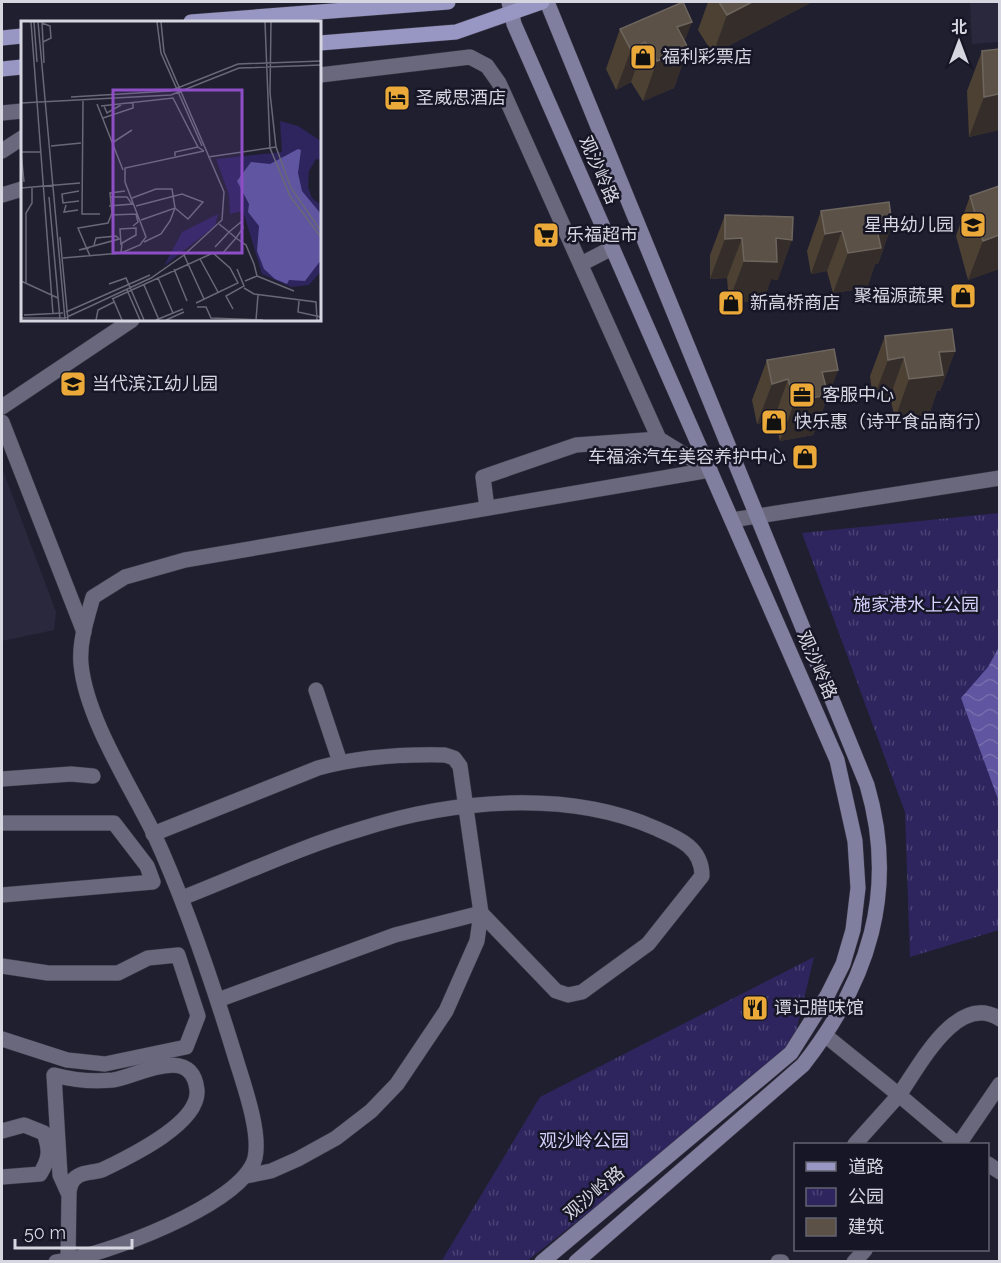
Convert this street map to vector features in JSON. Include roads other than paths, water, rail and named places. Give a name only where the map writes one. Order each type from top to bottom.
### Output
[{"type":"main road","points":[[204,21],[448,2]]},
{"type":"main road","points":[[321,43],[456,32],[510,7],[542,2]]},
{"type":"main road","name":"观沙岭路","points":[[547,2],[867,785],[879,839],[879,888],[874,934],[847,1002],[826,1036],[803,1065],[576,1262]]},
{"type":"main road","name":"观沙岭路","points":[[510,7],[514,24],[837,760],[855,841],[858,888],[853,930],[843,964],[827,996],[791,1053],[542,1262]]},
{"type":"main road","points":[[2,38],[21,36]]},
{"type":"main road","points":[[2,69],[21,67]]},
{"type":"street","points":[[321,75],[470,57],[487,66],[500,83],[659,439],[710,470]]},
{"type":"street","points":[[2,113],[21,111]]},
{"type":"street","points":[[2,151],[21,139]]},
{"type":"street","points":[[2,195],[21,189]]},
{"type":"street","points":[[581,264],[612,248]]},
{"type":"street","points":[[2,407],[131,321]]},
{"type":"street","points":[[2,422],[84,632]]},
{"type":"street","points":[[487,508],[483,477],[576,445],[659,439]]},
{"type":"street","points":[[69,1195],[60,1175],[54,1075],[73,1080],[112,1080],[162,1064],[183,1068],[193,1077],[197,1088],[197,1100],[185,1119],[170,1132],[102,1170],[77,1176],[69,1187],[69,1195],[62,1261],[105,1251],[190,1215],[216,1200],[246,1176],[255,1158],[256,1138],[218,1000],[182,898],[93,712],[81,663],[84,632],[93,597],[125,577],[185,560],[710,470]]},
{"type":"street","points":[[732,520],[999,478]]},
{"type":"street","points":[[316,690],[340,762]]},
{"type":"street","points":[[153,834],[340,762],[367,758],[445,755],[454,758],[460,766],[481,913],[477,941],[446,1011],[397,1084],[371,1111],[336,1138],[271,1171],[246,1176]]},
{"type":"street","points":[[2,779],[71,774],[93,776]]},
{"type":"street","points":[[182,898],[361,829],[465,807],[540,801],[632,818],[687,841],[702,864],[702,876],[648,944],[582,992],[568,995],[556,991],[481,913]]},
{"type":"street","points":[[2,823],[114,823],[147,866],[153,882],[2,895]]},
{"type":"street","points":[[218,1000],[395,935],[481,913]]},
{"type":"street","points":[[2,966],[48,973],[118,973],[148,958],[178,955],[198,1016],[186,1047],[105,1064],[67,1060],[2,1039]]},
{"type":"street","points":[[856,1143],[899,1095],[942,1034],[957,1021],[976,1013],[985,1013],[999,1019]]},
{"type":"street","points":[[826,1036],[957,1143]]},
{"type":"street","points":[[959,1143],[999,1083]]},
{"type":"street","points":[[2,1131],[24,1125],[44,1133],[50,1149],[48,1162],[40,1174],[2,1177]]},
{"type":"water","name":"施家港水上公园","points":[[999,647],[999,802],[961,698],[988,667]]},
{"type":"place","name":"福利彩票店","points":[[643,57]]},
{"type":"place","name":"圣威思酒店","points":[[397,98]]},
{"type":"place","name":"星冉幼儿园","points":[[973,225]]},
{"type":"place","name":"乐福超市","points":[[546,235]]},
{"type":"place","name":"聚福源蔬果","points":[[963,296]]},
{"type":"place","name":"新高桥商店","points":[[731,303]]},
{"type":"place","name":"当代滨江幼儿园","points":[[73,384]]},
{"type":"place","name":"客服中心","points":[[802,395]]},
{"type":"place","name":"快乐惠（诗平食品商行）","points":[[774,422]]},
{"type":"place","name":"车福涂汽车美容养护中心","points":[[805,457]]},
{"type":"place","name":"谭记腊味馆","points":[[755,1008]]},
{"type":"park label","name":"观沙岭公园","points":[[584,1141]]}]
